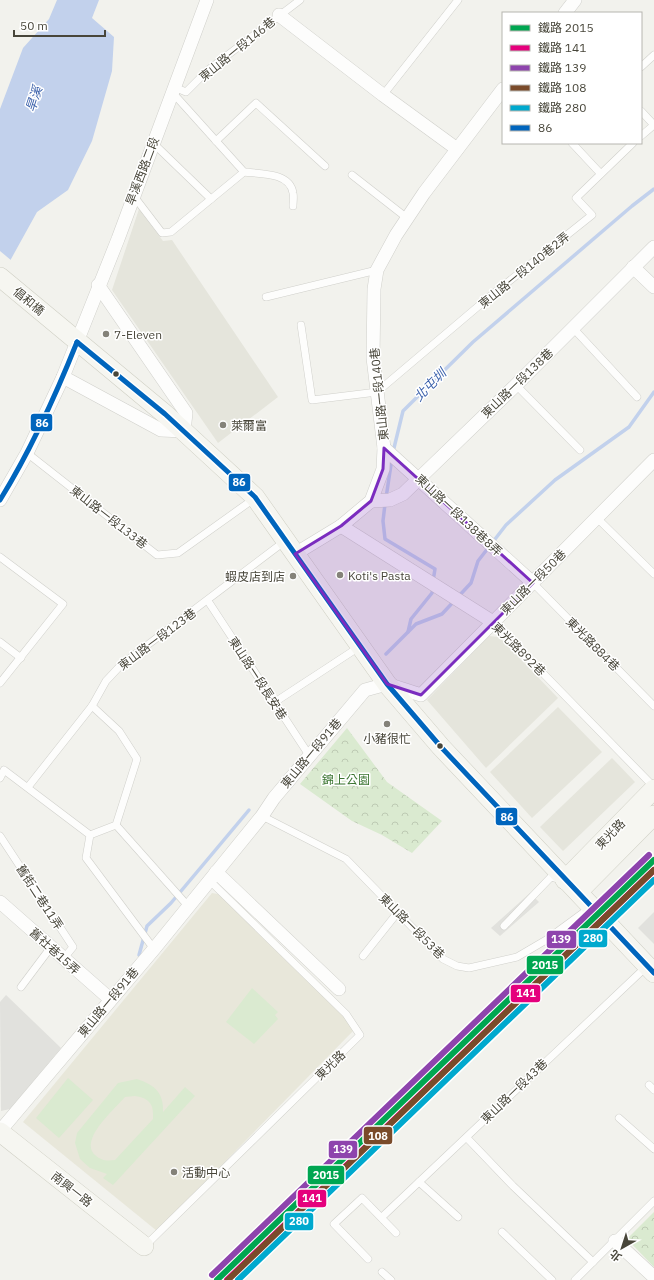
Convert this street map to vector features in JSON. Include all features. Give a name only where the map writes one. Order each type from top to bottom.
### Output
[{"type":"main road","name":"倡和橋","points":[[0,277],[184,431],[255,497],[387,684],[441,747],[651,969]]},
{"type":"main road","name":"東光路","points":[[572,886],[654,788]]},
{"type":"main road","name":"東光路","points":[[572,886],[654,815]]},
{"type":"main road","name":"南興一路","points":[[0,1132],[144,1246]]},
{"type":"street","name":"旱溪西路二段","points":[[0,500],[27,453],[63,377],[98,285],[118,239],[133,195],[207,0]]},
{"type":"street","points":[[566,12],[575,0]]},
{"type":"street","points":[[279,15],[383,95],[457,149]]},
{"type":"street","name":"東山路一段140巷","points":[[291,547],[341,526],[371,501],[383,469],[384,448],[373,358],[374,289],[377,270],[407,218],[424,193],[502,91]]},
{"type":"street","name":"東山路一段138巷","points":[[371,501],[390,500],[403,494],[516,385],[654,247]]},
{"type":"street","points":[[633,267],[654,287]]},
{"type":"street","points":[[63,377],[161,430],[184,431],[186,413],[98,285]]},
{"type":"street","name":"東山路一段138巷8弄","points":[[384,448],[420,478],[533,583]]},
{"type":"street","name":"東山路一段50巷","points":[[387,684],[421,695],[597,518],[651,468]]},
{"type":"street","name":"東光路892巷","points":[[341,526],[493,622]]},
{"type":"street","name":"東山路一段91巷","points":[[0,1132],[154,949],[262,816],[274,798],[309,755],[365,690],[387,684]]},
{"type":"street","points":[[212,876],[339,989]]},
{"type":"street","name":"舊社巷15弄","points":[[0,902],[110,1000]]},
{"type":"street","points":[[615,1241],[654,1277]]},
{"type":"lane","name":"東山路一段146巷","points":[[173,89],[186,92],[208,70],[300,0]]},
{"type":"lane","points":[[383,95],[458,0]]},
{"type":"lane","points":[[642,66],[654,55]]},
{"type":"lane","points":[[173,89],[244,172],[277,176],[285,179],[294,192],[293,206]]},
{"type":"lane","points":[[216,141],[256,103],[325,166]]},
{"type":"lane","points":[[642,112],[654,125],[642,135]]},
{"type":"lane","points":[[153,143],[211,199]]},
{"type":"lane","points":[[573,144],[600,173]]},
{"type":"lane","name":"東山路一段140巷2弄","points":[[377,392],[488,298],[592,215],[576,198],[600,173],[632,144]]},
{"type":"lane","points":[[133,195],[162,233],[171,232],[244,172]]},
{"type":"lane","points":[[352,175],[407,218]]},
{"type":"lane","points":[[266,297],[377,270]]},
{"type":"lane","points":[[301,325],[312,400],[377,392]]},
{"type":"lane","points":[[573,328],[637,397]]},
{"type":"lane","points":[[516,385],[580,450]]},
{"type":"lane","name":"東山路一段133巷","points":[[27,453],[157,555],[178,553],[255,497]]},
{"type":"lane","points":[[597,518],[654,574]]},
{"type":"lane","name":"東山路一段123巷","points":[[28,787],[92,706],[106,681],[121,665],[208,601],[291,547]]},
{"type":"lane","points":[[0,557],[63,604],[0,683]]},
{"type":"lane","name":"東光路884巷","points":[[533,583],[654,706]]},
{"type":"lane","name":"東山路一段長安巷","points":[[208,601],[309,755]]},
{"type":"lane","name":"東光路892巷","points":[[493,622],[654,788]]},
{"type":"lane","points":[[0,642],[21,658]]},
{"type":"lane","points":[[275,702],[359,646]]},
{"type":"lane","points":[[92,706],[119,731],[138,759],[116,826]]},
{"type":"lane","points":[[0,778],[4,770],[90,835]]},
{"type":"lane","name":"東山路一段53巷","points":[[262,816],[346,859],[444,959],[457,966],[469,968],[517,957],[546,940],[592,907]]},
{"type":"lane","points":[[90,835],[116,826]]},
{"type":"lane","points":[[116,826],[188,906]]},
{"type":"lane","points":[[90,835],[86,858],[154,949]]},
{"type":"lane","name":"舊街二巷11弄","points":[[0,836],[73,947],[64,958]]},
{"type":"lane","name":"東光路","points":[[144,1246],[360,1035],[346,1014],[212,876]]},
{"type":"lane","points":[[504,926],[551,877],[572,886]]},
{"type":"lane","points":[[363,956],[398,912]]},
{"type":"lane","points":[[21,987],[51,947]]},
{"type":"lane","name":"東山路一段43巷","points":[[382,1217],[467,1138],[529,1076],[651,969]]},
{"type":"lane","points":[[619,1118],[654,1149]]},
{"type":"lane","points":[[467,1138],[513,1186],[593,1262]]},
{"type":"lane","points":[[419,1182],[458,1217]]},
{"type":"lane","points":[[368,1259],[334,1224],[362,1198],[382,1217],[396,1234]]},
{"type":"lane","points":[[575,1280],[654,1201]]},
{"type":"lane","points":[[502,1232],[552,1280]]},
{"type":"lane","points":[[382,1272],[391,1280]]},
{"type":"highlighted area","points":[[384,448],[533,583],[421,695],[387,684],[295,554],[341,526],[371,501],[383,469]]},
{"type":"shaded area","points":[[139,209],[163,241],[172,240],[278,397],[218,443],[112,290]]},
{"type":"shaded area","points":[[489,636],[499,637],[558,698],[486,768],[427,700]]},
{"type":"shaded area","points":[[558,707],[602,752],[532,818],[490,772]]},
{"type":"shaded area","points":[[612,758],[635,782],[563,851],[540,827]]},
{"type":"shaded area","points":[[212,893],[230,896],[353,1023],[355,1029],[157,1231],[23,1122]]},
{"type":"shaded area","points":[[530,893],[539,902],[500,936],[491,928]]},
{"type":"shaded area","points":[[654,912],[654,944],[638,928]]},
{"type":"shaded area","points":[[6,995],[61,1048],[10,1109],[1,1111],[0,1002]]},
{"type":"green space","name":"錦上公園","points":[[347,728],[387,782],[442,821],[412,853],[382,835],[352,821],[300,784]]},
{"type":"green space","points":[[252,988],[278,1012],[275,1015],[278,1019],[254,1044],[226,1022]]},
{"type":"green space","points":[[68,1078],[93,1100],[59,1138],[36,1118]]},
{"type":"green space","points":[[137,1079],[149,1084],[160,1095],[163,1105],[163,1112],[185,1087],[195,1096],[113,1185],[103,1178],[107,1174],[90,1168],[80,1159],[75,1143],[77,1133],[118,1083]],"holes":[[[125,1097],[140,1097],[148,1100],[152,1106],[153,1119],[115,1160],[105,1160],[95,1155],[91,1148],[92,1141],[100,1124]]]},
{"type":"green space","points":[[654,1212],[654,1267],[627,1239]]},
{"type":"water","name":"旱溪","points":[[57,0],[99,0],[92,18],[114,37],[112,71],[92,141],[68,190],[37,212],[0,279],[0,109],[23,48],[49,19]]},
{"type":"pier","points":[[0,251],[12,261],[0,281]]},
{"type":"waterway","name":"北屯圳","points":[[393,452],[403,411],[473,342],[632,206],[654,189]]},
{"type":"waterway","name":"北屯圳","points":[[386,654],[416,624],[442,614],[471,583],[478,561],[506,525],[555,480],[629,427],[654,392]]},
{"type":"waterway","name":"北屯圳","points":[[386,498],[392,458]]},
{"type":"waterway","name":"北屯圳","points":[[385,504],[383,521],[385,539],[435,569],[433,581]]},
{"type":"waterway","name":"北屯圳","points":[[408,632],[411,619],[432,593],[433,587]]},
{"type":"waterway","points":[[139,955],[147,926],[171,903],[249,810]]},
{"type":"rail line","name":"139","points":[[212,1275],[649,855]]},
{"type":"rail line","name":"2015","points":[[217,1280],[654,860]]},
{"type":"rail line","name":"141","points":[[227,1280],[654,870]]},
{"type":"rail line","name":"108","points":[[228,1280],[654,870]]},
{"type":"rail line","name":"280","points":[[238,1280],[654,880]]},
{"type":"transit line","name":"86","points":[[77,342],[165,414],[255,497],[387,684],[441,747],[654,973]]},
{"type":"transit line","name":"86","points":[[0,500],[42,423],[77,342]]},
{"type":"place","name":"7-Eleven","points":[[106,334]]},
{"type":"place","name":"萊爾富","points":[[223,425]]},
{"type":"place","name":"Koti's Pasta","points":[[340,575]]},
{"type":"place","name":"蝦皮店到店","points":[[293,576]]},
{"type":"place","name":"小豬很忙","points":[[387,724]]},
{"type":"place","name":"活動中心","points":[[174,1172]]}]
